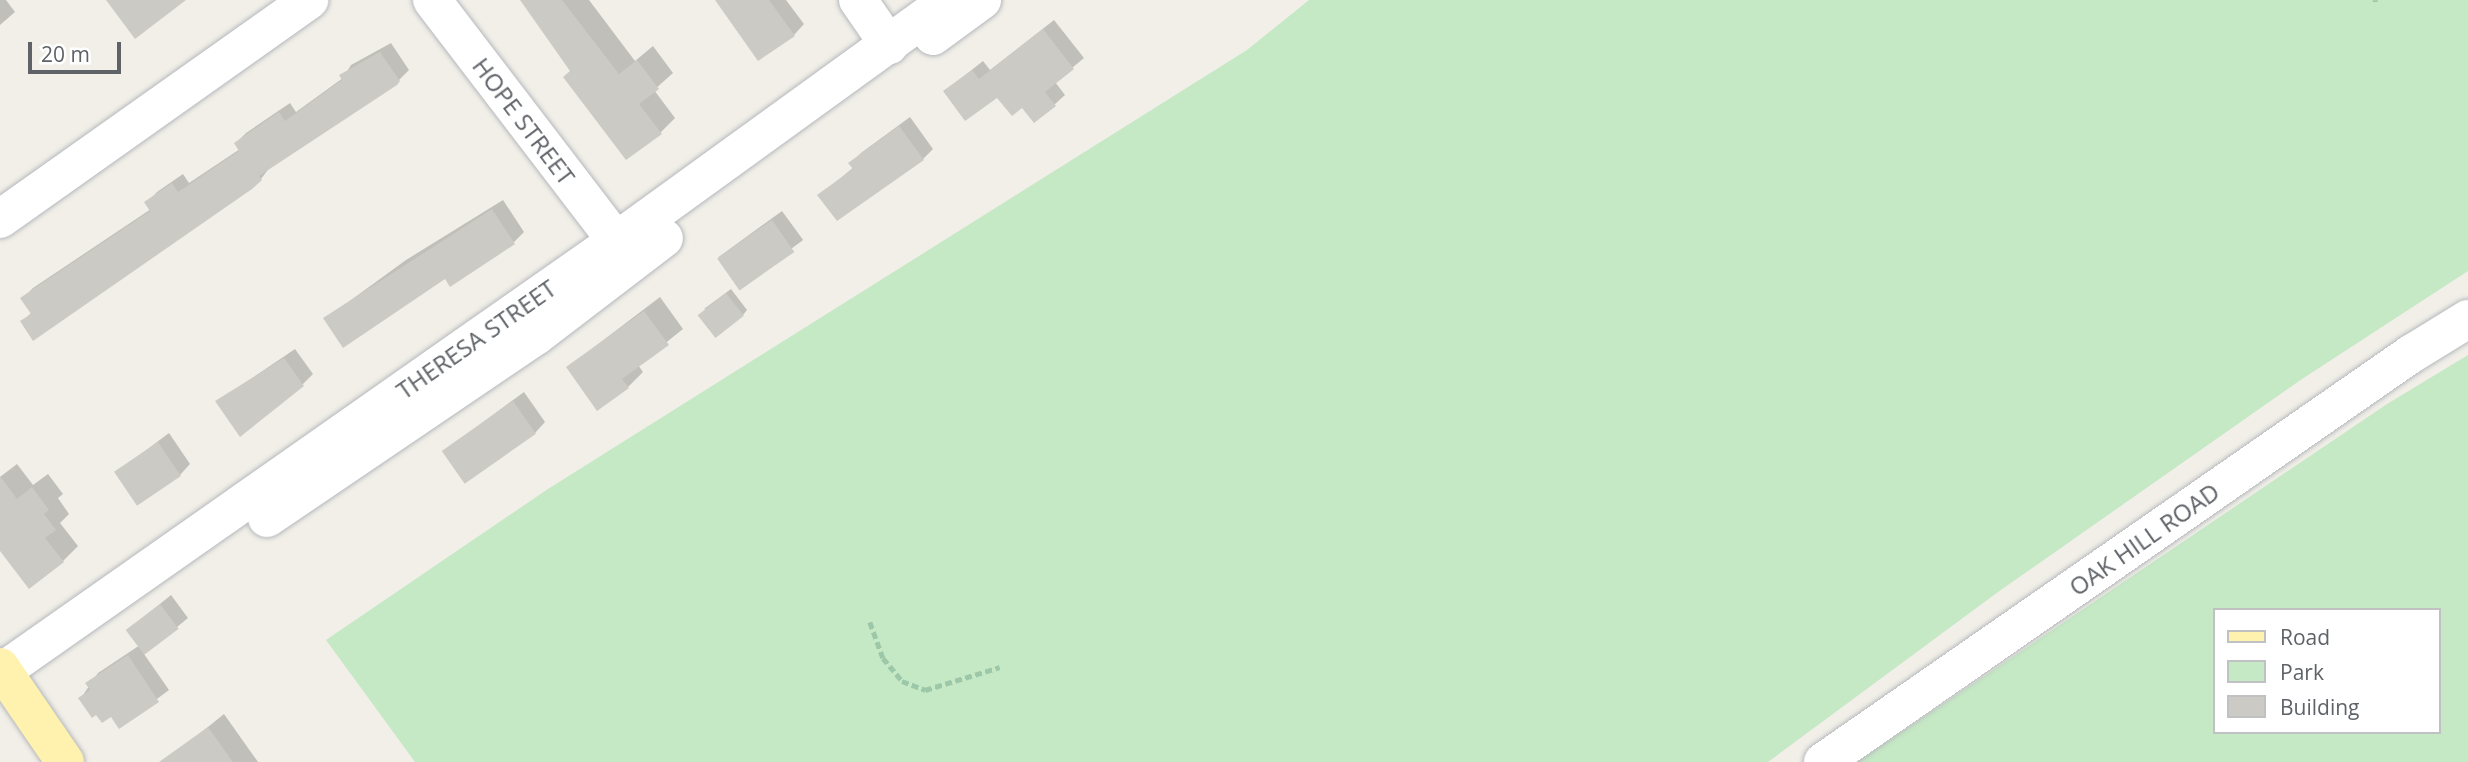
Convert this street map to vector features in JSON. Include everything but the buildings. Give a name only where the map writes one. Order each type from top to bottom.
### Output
[{"type":"main road","points":[[1,670],[65,762]]},
{"type":"street","points":[[0,219],[309,0]]},
{"type":"street","name":"HOPE STREET","points":[[432,0],[616,241]]},
{"type":"street","points":[[858,0],[889,45]]},
{"type":"street","name":"THERESA STREET","points":[[1,670],[616,241],[949,0]]},
{"type":"street","points":[[181,575],[536,336],[982,0]]},
{"type":"street","name":"OAK HILL ROAD","points":[[1823,762],[2411,354],[2468,319]]},
{"type":"path","points":[[870,622],[883,658],[902,681],[925,690],[1000,667]]},
{"type":"green space","points":[[1309,0],[2468,0],[2468,271],[2302,379],[1998,592],[1768,762],[415,762],[326,640],[548,489],[1247,50]]},
{"type":"green space","points":[[2468,355],[2468,762],[1857,762],[2387,404]]}]
